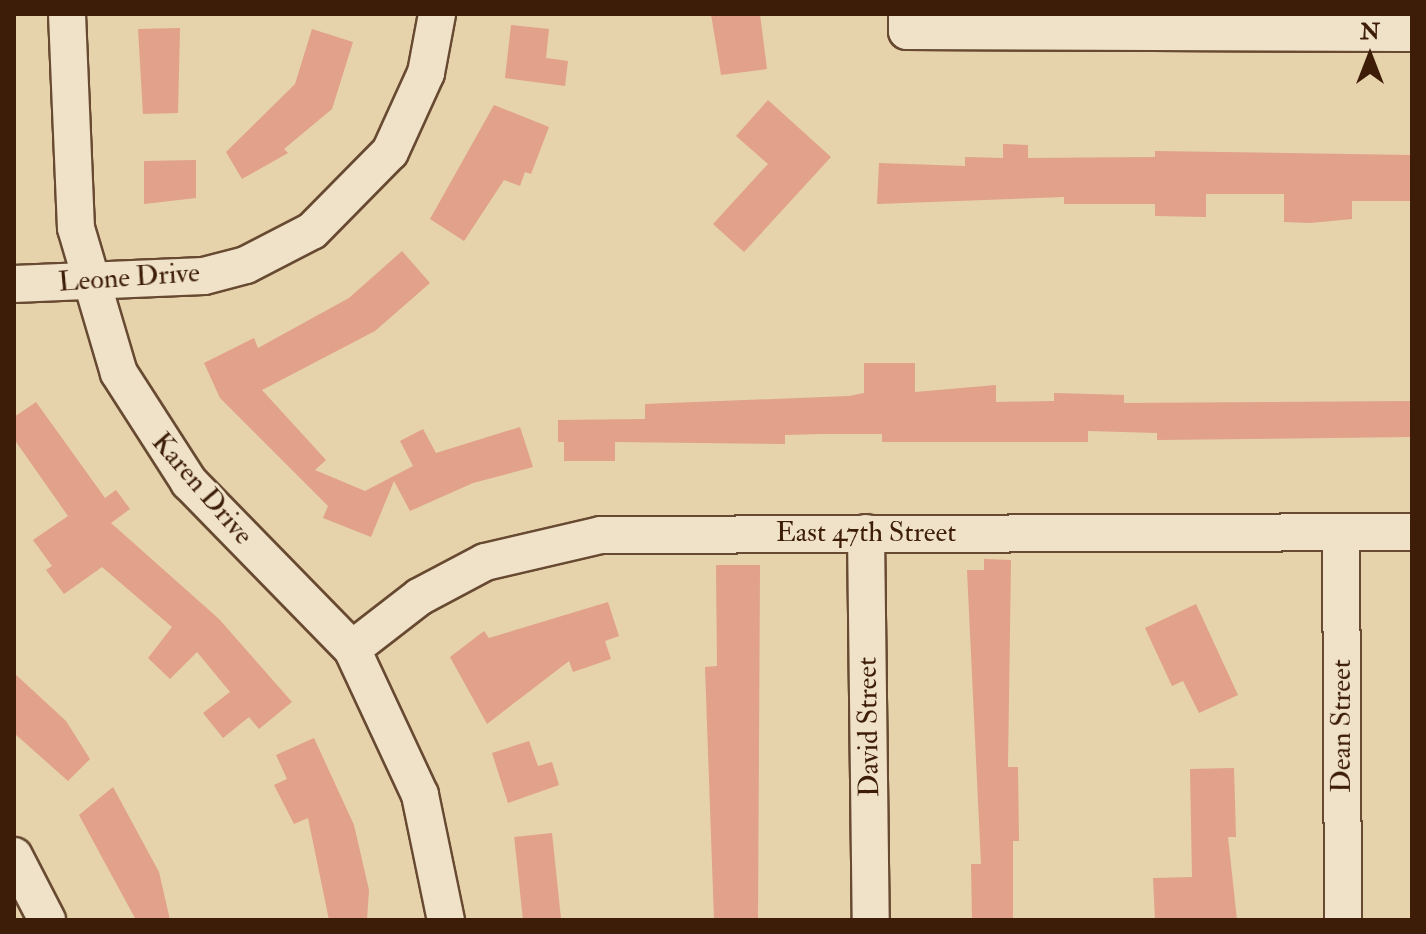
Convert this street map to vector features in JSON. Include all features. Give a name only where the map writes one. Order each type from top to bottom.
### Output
[{"type":"street","name":"Karen Drive","points":[[67,14],[70,169],[88,285],[119,373],[153,435],[209,505],[352,649],[420,795],[446,920]]},
{"type":"street","name":"Leone Drive","points":[[14,284],[88,285],[232,269],[312,231],[390,152],[426,73],[437,14]]},
{"type":"street","points":[[907,23],[1412,33]]},
{"type":"street","name":"Dean Street","points":[[1341,532],[1343,920]]},
{"type":"street","name":"East 47th Street","points":[[352,649],[445,583],[556,542],[629,533],[1412,532]]},
{"type":"street","name":"David Street","points":[[866,533],[871,920]]},
{"type":"street","points":[[14,856],[47,920]]},
{"type":"building","points":[[711,14],[760,14],[767,69],[721,75]]},
{"type":"building","points":[[511,25],[549,29],[546,58],[568,61],[565,86],[505,78]]},
{"type":"building","points":[[180,28],[178,113],[143,114],[138,29]]},
{"type":"building","points":[[312,29],[353,42],[332,109],[284,149],[288,153],[242,179],[226,152],[295,84]]},
{"type":"building","points":[[768,100],[831,157],[744,252],[713,224],[768,164],[736,136]]},
{"type":"building","points":[[494,105],[549,127],[531,174],[525,172],[520,186],[504,180],[464,241],[430,219]]},
{"type":"building","points":[[1003,144],[1028,145],[1028,158],[1155,157],[1155,151],[1412,155],[1412,201],[1352,201],[1352,219],[1310,223],[1284,222],[1284,194],[1206,194],[1206,217],[1155,216],[1155,204],[1064,204],[1064,197],[877,204],[879,163],[965,166],[965,157],[1003,158]]},
{"type":"building","points":[[196,160],[196,198],[144,204],[144,161]]},
{"type":"building","points":[[402,251],[430,283],[375,331],[262,390],[326,460],[315,470],[365,491],[413,466],[400,441],[423,429],[436,453],[520,427],[533,467],[473,483],[410,511],[394,481],[371,537],[323,518],[328,506],[220,398],[204,363],[254,338],[258,348],[349,298]]},
{"type":"building","points":[[864,363],[915,363],[915,392],[996,385],[996,402],[1054,401],[1054,393],[1124,395],[1124,403],[1412,401],[1412,437],[1157,440],[1157,433],[1088,431],[1088,442],[882,442],[882,434],[785,435],[785,444],[615,442],[615,461],[564,461],[564,442],[558,442],[558,420],[645,419],[645,404],[864,393]]},
{"type":"building","points":[[36,402],[105,498],[116,490],[130,509],[111,523],[219,619],[292,702],[259,729],[249,717],[223,738],[203,713],[230,692],[197,652],[170,679],[148,658],[172,627],[102,567],[64,594],[46,570],[52,566],[33,540],[68,516],[14,439],[14,417]]},
{"type":"building","points":[[984,559],[1011,560],[1008,767],[1018,767],[1019,841],[1013,841],[1013,920],[972,920],[971,864],[981,864],[967,570],[984,570]]},
{"type":"building","points":[[716,565],[760,565],[758,920],[714,920],[705,667],[717,666]]},
{"type":"building","points":[[608,602],[619,636],[605,641],[611,659],[573,672],[569,661],[487,724],[450,657],[484,631],[489,638]]},
{"type":"building","points":[[1196,604],[1238,695],[1199,713],[1183,681],[1172,686],[1145,628]]},
{"type":"building","points":[[14,673],[66,721],[90,759],[68,781],[14,733]]},
{"type":"building","points":[[314,738],[354,825],[369,890],[367,920],[329,920],[308,818],[294,824],[274,785],[287,779],[276,755]]},
{"type":"building","points":[[529,741],[538,766],[552,762],[559,785],[508,803],[492,753]]},
{"type":"building","points":[[1234,768],[1236,837],[1228,837],[1237,920],[1155,920],[1153,878],[1192,877],[1190,769]]},
{"type":"building","points":[[113,787],[159,872],[170,920],[136,920],[79,815]]},
{"type":"building","points":[[552,833],[561,920],[523,920],[514,837]]}]
